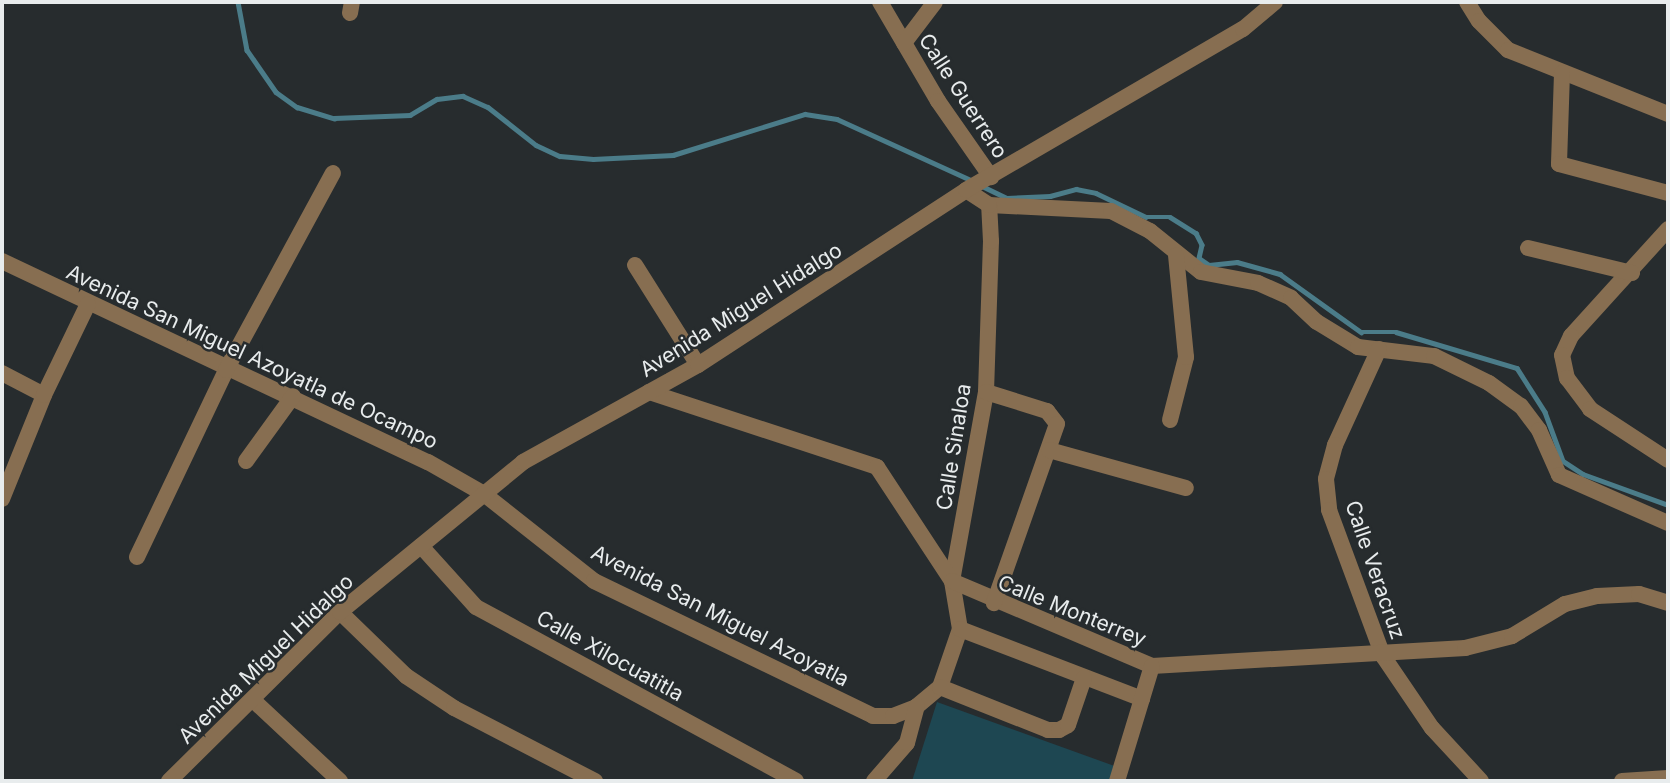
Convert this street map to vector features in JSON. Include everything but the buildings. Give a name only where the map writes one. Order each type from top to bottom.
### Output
[{"type":"street","name":"Calle Guerrero","points":[[880,2],[990,177]]},
{"type":"street","points":[[904,43],[935,2]]},
{"type":"street","name":"Avenida Miguel Hidalgo","points":[[169,781],[340,612],[523,462],[698,365],[966,191],[1243,29],[1275,2]]},
{"type":"street","points":[[1467,2],[1479,21],[1508,50],[1668,114]]},
{"type":"street","points":[[1562,73],[1559,164],[1668,193]]},
{"type":"street","points":[[137,557],[226,370],[333,173]]},
{"type":"street","points":[[966,191],[989,205],[1111,211],[1150,231],[1176,255],[1201,272],[1258,283],[1291,298],[1342,338],[1359,347],[1434,356],[1489,383],[1521,406],[1539,430],[1559,475],[1668,523]]},
{"type":"street","name":"Calle Sinaloa","points":[[940,687],[960,629],[952,581],[986,392],[989,205]]},
{"type":"street","points":[[1668,229],[1632,273],[1571,336],[1562,355],[1567,378],[1591,409],[1668,460]]},
{"type":"street","points":[[1528,248],[1632,273]]},
{"type":"street","points":[[1170,420],[1186,357],[1176,255]]},
{"type":"street","name":"Avenida San Miguel Azoyatla de Ocampo","points":[[2,261],[226,370],[293,396],[484,494]]},
{"type":"street","points":[[635,265],[698,365]]},
{"type":"street","points":[[2,499],[9,465],[88,304]]},
{"type":"street","name":"Calle Veracruz","points":[[1379,349],[1335,445],[1326,479],[1329,510],[1382,656],[1432,728],[1481,781]]},
{"type":"street","points":[[2,373],[44,395]]},
{"type":"street","name":"Calle Monterrey","points":[[649,392],[877,467],[952,581],[994,603],[1152,666],[1382,656],[1465,648],[1512,636],[1564,604],[1597,596],[1639,594],[1668,603]]},
{"type":"street","points":[[986,392],[1046,411],[1057,424],[994,603]]},
{"type":"street","points":[[246,461],[293,396]]},
{"type":"street","points":[[1049,450],[1186,488]]},
{"type":"street","name":"Avenida San Miguel Azoyatla","points":[[484,494],[594,581],[873,716],[892,716],[916,706]]},
{"type":"street","name":"Calle Xilocuatitla","points":[[421,546],[476,607],[796,781]]},
{"type":"street","points":[[340,612],[406,676],[453,708],[595,781]]},
{"type":"street","points":[[960,629],[1142,699]]},
{"type":"street","points":[[1117,781],[1152,666]]},
{"type":"street","points":[[874,781],[907,743],[916,706],[940,687],[1048,730],[1059,730],[1068,725],[1084,678]]},
{"type":"street","points":[[253,700],[340,781]]},
{"type":"street","points":[[1622,781],[1668,778]]},
{"type":"shaded area","points":[[937,702],[1120,768],[1114,781],[912,781]]},
{"type":"waterway","points":[[238,2],[247,50],[276,92],[297,107],[334,118],[410,115],[437,99],[463,96],[488,107],[536,145],[560,156],[593,159],[673,155],[805,114],[837,119],[973,181]]},
{"type":"waterway","points":[[980,185],[1007,198],[1050,196],[1076,189],[1096,193],[1146,217],[1170,217],[1196,233],[1202,245],[1199,258],[1209,265],[1237,262],[1280,274],[1361,332],[1396,332],[1517,368],[1545,412],[1563,461],[1583,474],[1668,505]]}]
